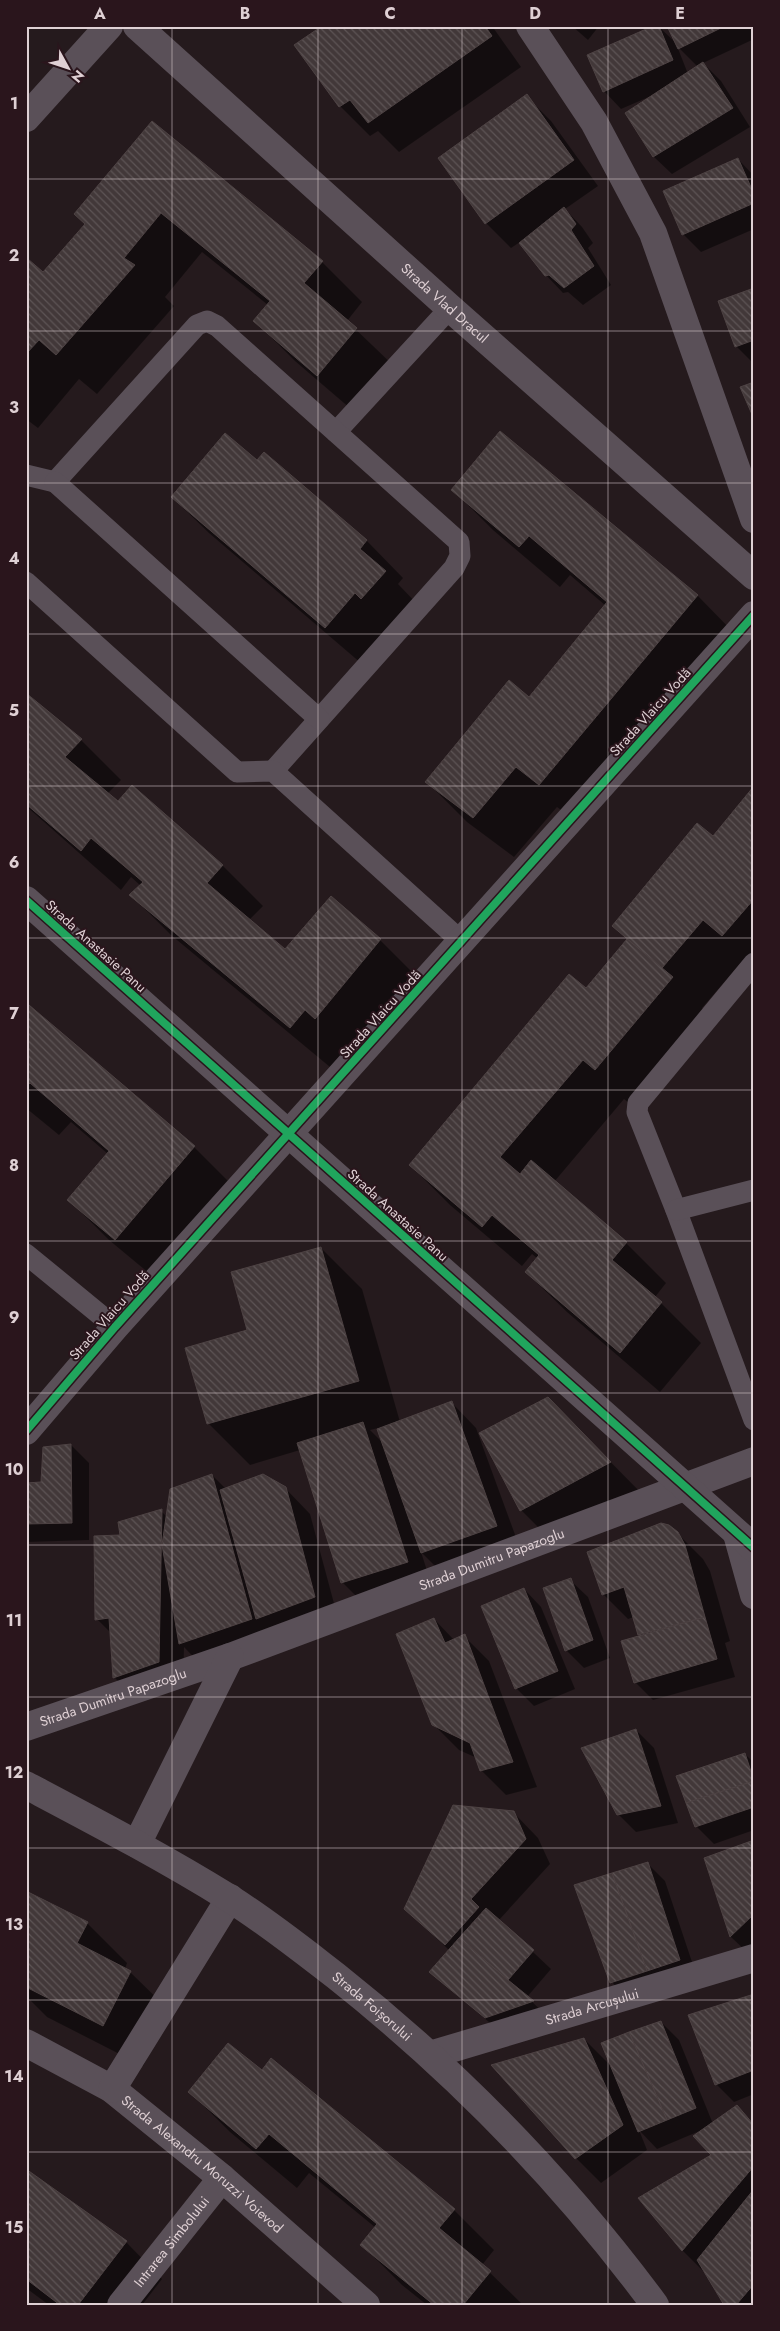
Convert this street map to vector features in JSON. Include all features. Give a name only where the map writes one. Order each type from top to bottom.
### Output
[{"type":"street","points":[[26,118],[109,26]]},
{"type":"street","name":"Strada Vlad Dracul","points":[[137,26],[450,308],[754,576]]},
{"type":"street","points":[[530,26],[594,122],[624,174],[653,233],[754,520]]},
{"type":"street","name":"Strada Vlaicu Vodă","points":[[26,1431],[115,1327],[754,615]]},
{"type":"street","name":"Strada Anastasie Panu","points":[[26,900],[745,1541]]},
{"type":"street","name":"Strada Dumitru Papazoglu","points":[[26,1728],[230,1657],[754,1461]]},
{"type":"street","points":[[745,1541],[754,1595]]},
{"type":"street","points":[[138,1844],[230,1657]]},
{"type":"street","name":"Strada Foișorului","points":[[26,1785],[138,1844],[230,1898],[296,1944],[368,2001],[430,2055],[506,2130],[583,2214],[655,2305]]},
{"type":"street","points":[[112,2089],[230,1898]]},
{"type":"street","name":"Strada Arcușului","points":[[430,2055],[754,1958]]},
{"type":"street","name":"Strada Alexandru Moruzzi Voievod","points":[[26,2042],[112,2089],[222,2178],[366,2305]]},
{"type":"street","name":"Intrarea Simbolului","points":[[121,2305],[222,2178]]},
{"type":"lane","points":[[336,432],[450,308]]},
{"type":"lane","points":[[55,482],[197,325],[207,321],[216,326],[459,542],[460,556],[454,568],[273,771]]},
{"type":"lane","points":[[26,475],[55,482],[319,718]]},
{"type":"lane","points":[[26,582],[237,772],[273,771],[462,941]]},
{"type":"lane","points":[[754,963],[638,1103],[637,1112],[676,1210],[754,1420]]},
{"type":"lane","points":[[676,1210],[754,1190]]},
{"type":"lane","points":[[26,1254],[115,1327]]},
{"type":"building","points":[[322,26],[485,26],[492,36],[368,123],[350,100],[339,107],[294,45]]},
{"type":"building","points":[[653,26],[659,26],[673,60],[603,92],[587,55]]},
{"type":"building","points":[[667,26],[725,26],[678,49]]},
{"type":"building","points":[[703,62],[733,108],[653,157],[625,113]]},
{"type":"building","points":[[527,94],[574,160],[485,224],[438,158]]},
{"type":"building","points":[[152,121],[323,261],[304,283],[357,328],[317,376],[253,321],[270,301],[161,213],[124,258],[135,265],[56,355],[39,340],[26,354],[26,260],[28,259],[43,272],[85,224],[74,214]]},
{"type":"building","points":[[738,158],[754,194],[754,203],[682,235],[663,191]]},
{"type":"building","points":[[564,207],[576,224],[571,230],[594,266],[564,288],[549,275],[545,276],[519,243]]},
{"type":"building","points":[[754,288],[754,340],[735,347],[718,301]]},
{"type":"building","points":[[754,382],[754,419],[740,387]]},
{"type":"building","points":[[500,431],[698,595],[539,785],[516,767],[473,818],[425,782],[509,680],[529,697],[607,602],[529,536],[519,547],[451,490]]},
{"type":"building","points":[[225,433],[257,460],[264,452],[367,540],[360,549],[386,571],[361,599],[355,593],[325,628],[171,497]]},
{"type":"building","points":[[26,693],[82,739],[65,757],[118,801],[132,785],[223,865],[207,883],[285,949],[331,896],[381,939],[315,1019],[305,1010],[290,1028],[129,895],[143,882],[91,838],[81,851],[26,804]]},
{"type":"building","points":[[754,786],[754,899],[722,936],[703,920],[662,968],[612,926],[697,823],[713,836]]},
{"type":"building","points":[[627,939],[673,977],[595,1070],[583,1060],[500,1157],[520,1174],[531,1160],[627,1242],[612,1260],[662,1302],[620,1353],[525,1272],[539,1255],[492,1215],[482,1227],[409,1165],[569,974],[586,988]]},
{"type":"building","points":[[29,1005],[195,1146],[115,1240],[67,1200],[109,1151],[30,1083],[26,1087],[26,1008]]},
{"type":"building","points":[[321,1247],[359,1381],[207,1424],[185,1348],[247,1330],[231,1272]]},
{"type":"building","points":[[548,1397],[611,1462],[520,1511],[479,1433]]},
{"type":"building","points":[[452,1401],[497,1526],[421,1553],[377,1429]]},
{"type":"building","points":[[363,1422],[408,1562],[341,1583],[297,1443]]},
{"type":"building","points":[[71,1444],[72,1523],[26,1524],[26,1483],[41,1482],[43,1447]]},
{"type":"building","points":[[212,1474],[252,1619],[179,1644],[162,1545],[170,1489]]},
{"type":"building","points":[[263,1474],[286,1487],[315,1597],[256,1619],[220,1490]]},
{"type":"building","points":[[162,1509],[159,1662],[113,1678],[109,1618],[95,1620],[94,1536],[120,1535],[118,1522]]},
{"type":"building","points":[[661,1523],[669,1525],[678,1532],[685,1545],[705,1617],[638,1635],[624,1587],[602,1595],[587,1552]]},
{"type":"building","points":[[571,1578],[593,1640],[565,1651],[543,1588]]},
{"type":"building","points":[[524,1588],[558,1671],[515,1689],[481,1606]]},
{"type":"building","points":[[705,1617],[717,1659],[634,1683],[621,1641]]},
{"type":"building","points":[[434,1618],[445,1643],[465,1634],[513,1762],[480,1771],[470,1743],[432,1725],[396,1634]]},
{"type":"building","points":[[636,1729],[661,1806],[617,1815],[581,1748]]},
{"type":"building","points":[[745,1753],[754,1781],[686,1803],[676,1776]]},
{"type":"building","points":[[754,1781],[754,1807],[695,1827],[686,1803]]},
{"type":"building","points":[[453,1805],[514,1811],[526,1839],[471,1899],[479,1907],[445,1945],[404,1909]]},
{"type":"building","points":[[754,1840],[754,1914],[730,1937],[704,1858]]},
{"type":"building","points":[[648,1862],[680,1960],[647,1971],[612,1873]]},
{"type":"building","points":[[612,1873],[647,1971],[610,1983],[574,1885]]},
{"type":"building","points":[[26,1891],[88,1922],[77,1943],[131,1971],[103,2026],[26,1987]]},
{"type":"building","points":[[486,1908],[534,1950],[508,1980],[459,1938]]},
{"type":"building","points":[[459,1938],[534,2001],[485,2018],[429,1972]]},
{"type":"building","points":[[754,1994],[754,2070],[715,2085],[688,2015]]},
{"type":"building","points":[[661,2021],[696,2108],[667,2120],[629,2032]]},
{"type":"building","points":[[629,2032],[667,2120],[638,2132],[601,2043]]},
{"type":"building","points":[[584,2038],[623,2125],[575,2159],[491,2065]]},
{"type":"building","points":[[228,2043],[262,2070],[271,2058],[455,2209],[439,2228],[491,2271],[463,2305],[434,2305],[360,2245],[377,2224],[269,2134],[256,2149],[188,2092]]},
{"type":"building","points":[[737,2105],[754,2125],[754,2166],[682,2251],[638,2198],[711,2155],[693,2136]]},
{"type":"building","points":[[26,2169],[127,2241],[78,2305],[60,2305],[26,2279]]},
{"type":"building","points":[[754,2189],[754,2284],[736,2305],[724,2305],[697,2260]]},
{"type":"cycle path","points":[[26,1431],[115,1327],[754,615]]},
{"type":"cycle path","points":[[26,900],[754,1548]]}]
